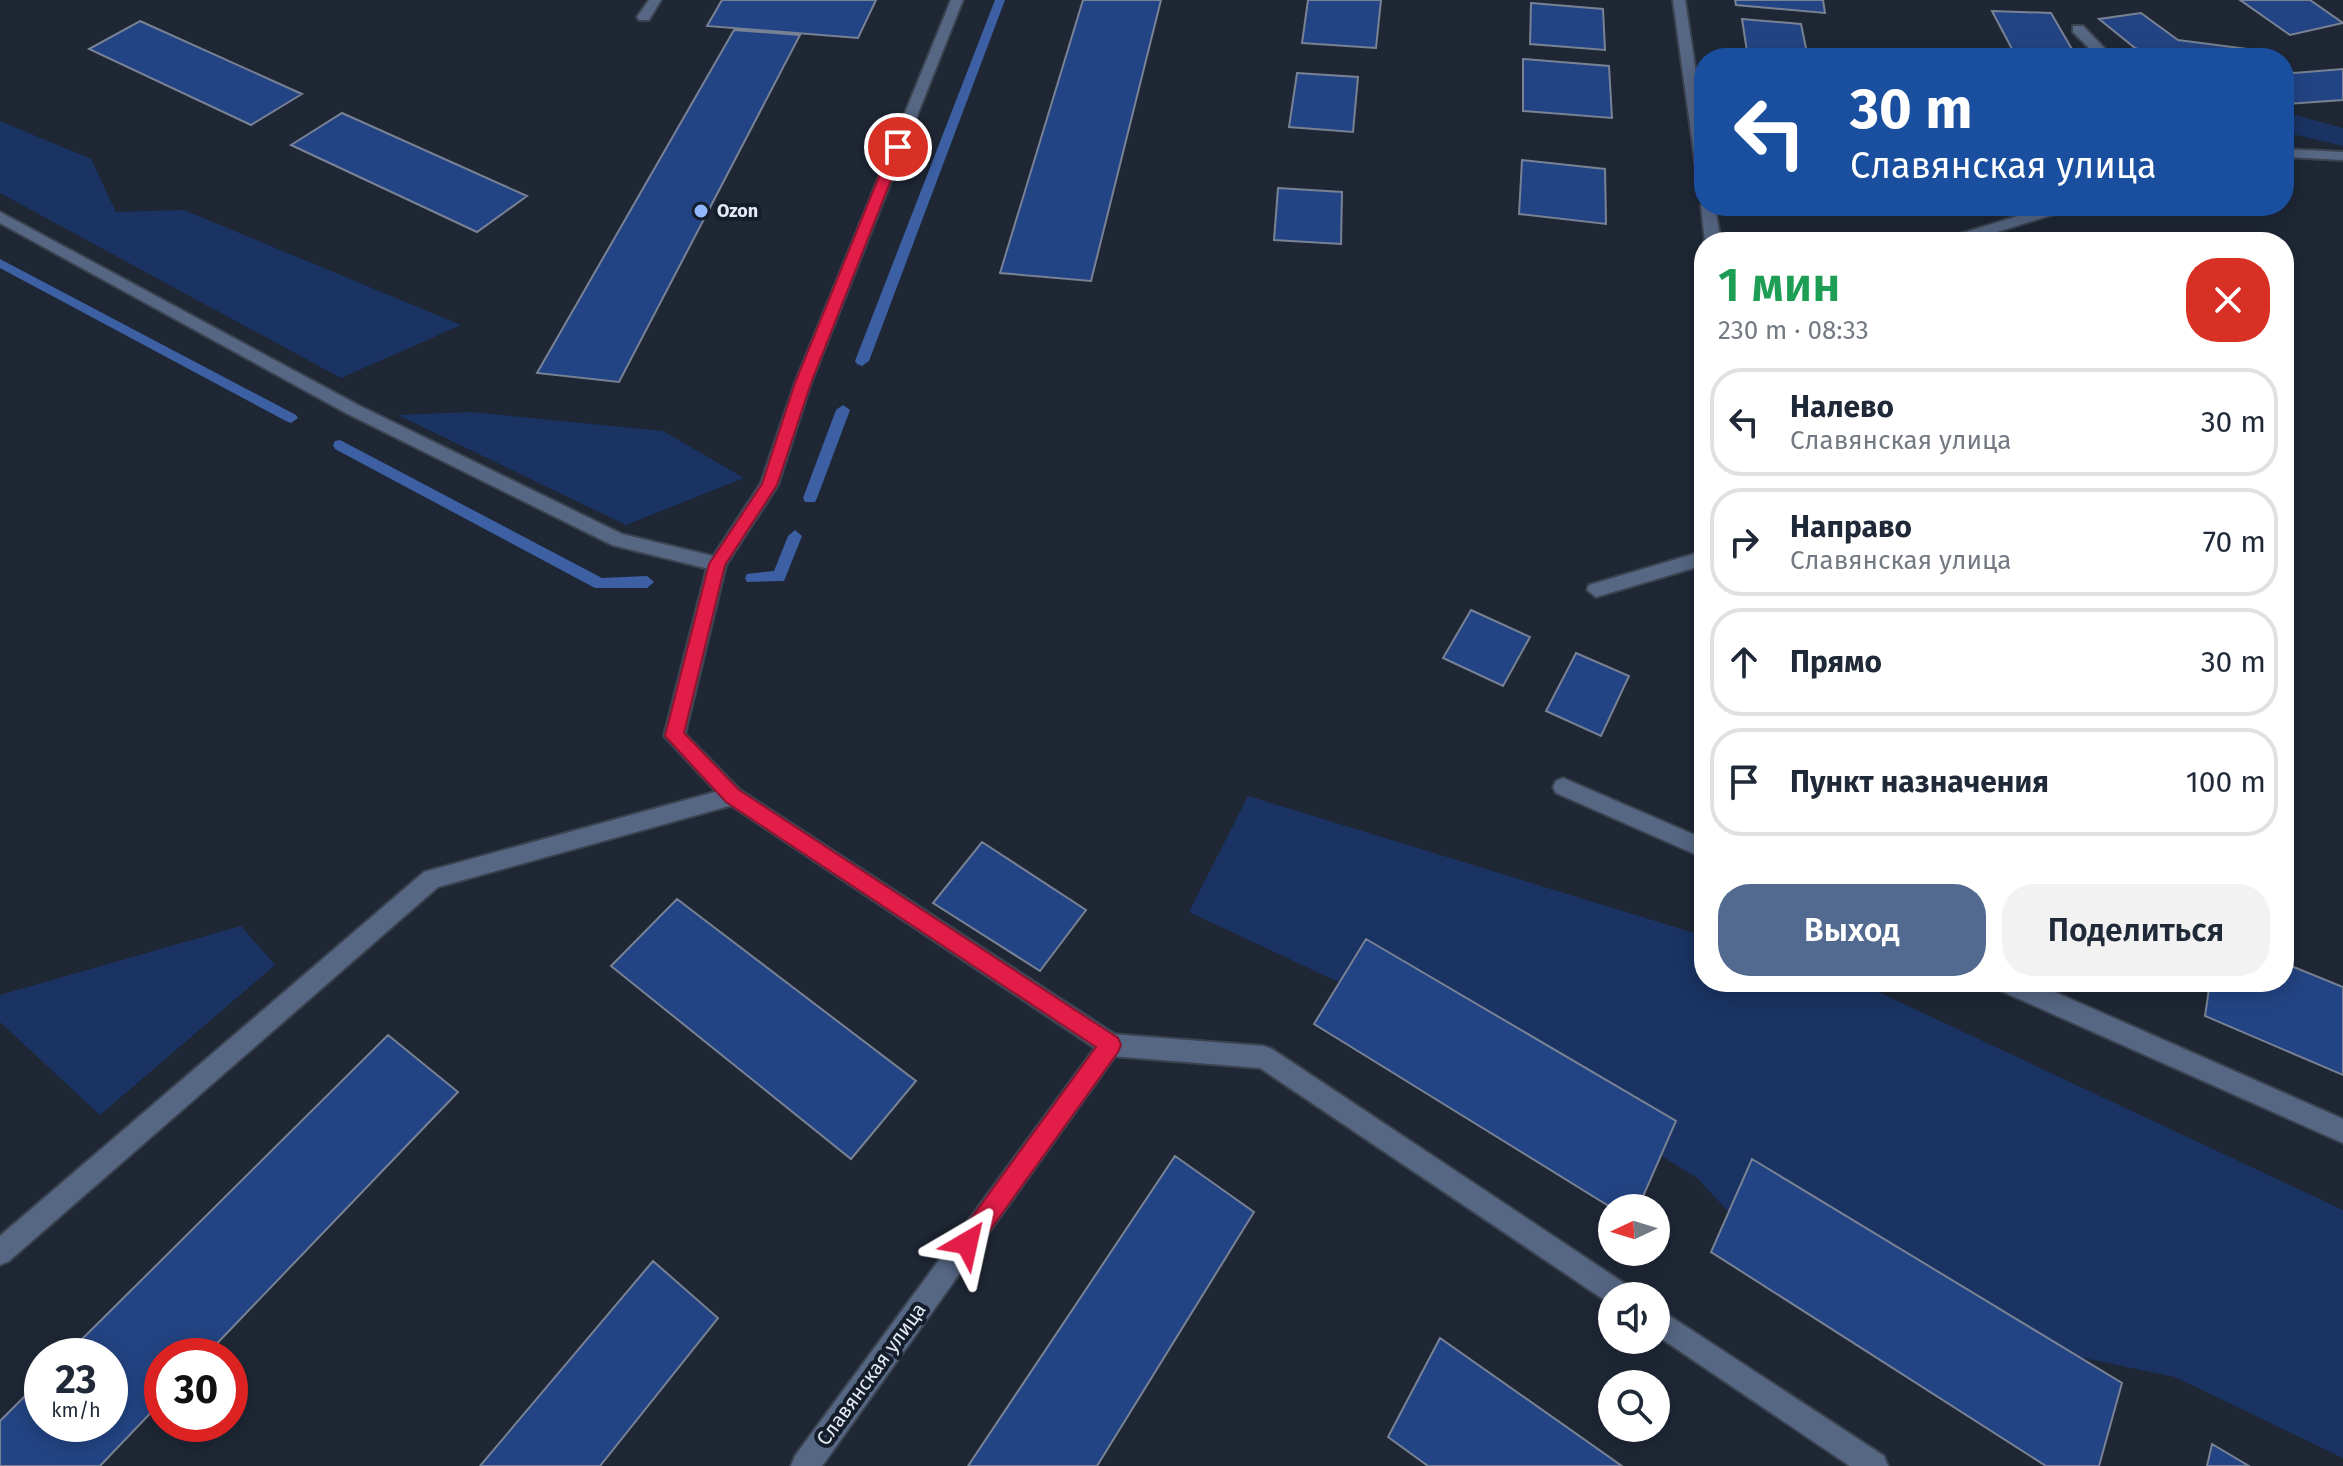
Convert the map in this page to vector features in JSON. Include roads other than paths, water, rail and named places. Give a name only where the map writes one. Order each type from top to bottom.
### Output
[{"type":"street","points":[[644,17],[655,0]]},
{"type":"street","points":[[957,0],[803,383],[769,485],[717,564],[674,736],[733,796],[1111,1045],[1264,1057],[1600,1282]]},
{"type":"street","points":[[1679,0],[1694,106]]},
{"type":"street","points":[[2078,29],[2097,48]]},
{"type":"street","points":[[2294,154],[2343,156]]},
{"type":"street","points":[[1981,232],[2033,216]]},
{"type":"street","points":[[0,217],[352,409],[618,540],[717,564]]},
{"type":"street","points":[[1596,590],[1694,561]]},
{"type":"street","points":[[1563,787],[1694,845]]},
{"type":"street","points":[[0,1252],[432,879],[733,796]]},
{"type":"street","points":[[2030,992],[2343,1131]]},
{"type":"street","name":"Славянская улица","points":[[805,1466],[1111,1045]]},
{"type":"street","points":[[1670,1329],[1874,1466]]},
{"type":"waterway","points":[[862,361],[1000,0]]},
{"type":"waterway","points":[[0,263],[291,418]]},
{"type":"waterway","points":[[810,498],[843,410]]},
{"type":"waterway","points":[[340,445],[600,584],[647,582]]},
{"type":"waterway","points":[[752,578],[779,577],[795,536]]},
{"type":"place","name":"Ozon","points":[[701,211]]}]
